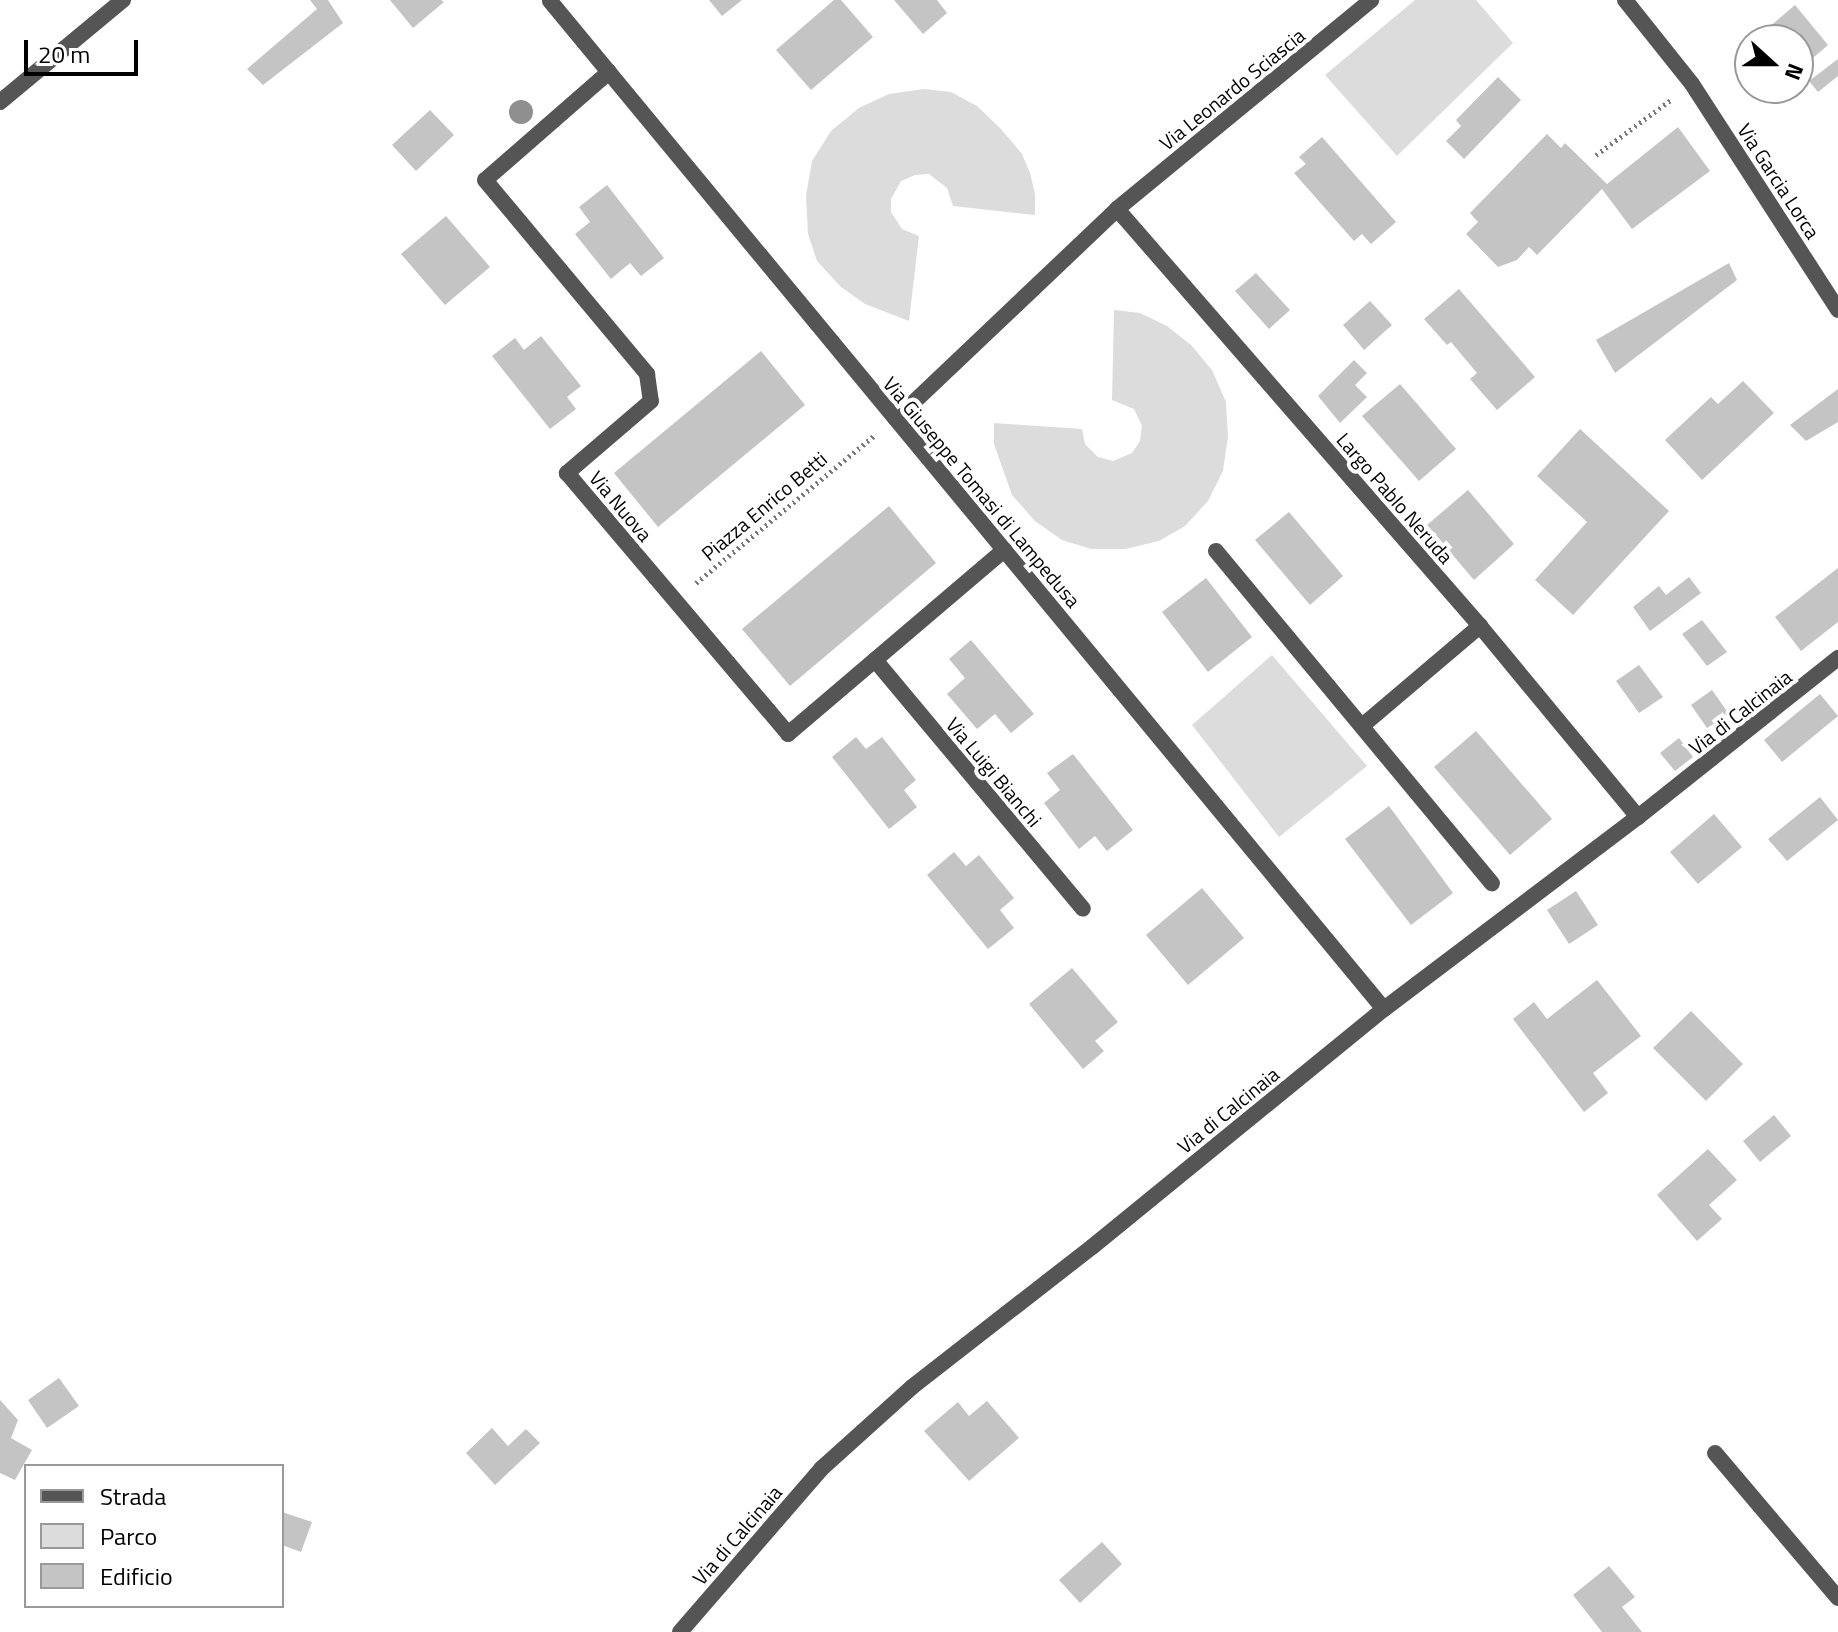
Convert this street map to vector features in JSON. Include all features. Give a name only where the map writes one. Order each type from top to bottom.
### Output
[{"type":"street","points":[[0,102],[123,0]]},
{"type":"street","name":"Via Leonardo Sciascia","points":[[896,419],[1117,209],[1371,0]]},
{"type":"street","name":"Via Garcia Lorca","points":[[1625,0],[1692,84],[1838,310]]},
{"type":"street","name":"Via Giuseppe Tomasi di Lampedusa","points":[[550,1],[1384,1009]]},
{"type":"street","name":"Via Nuova","points":[[609,72],[485,180],[647,374],[651,401],[567,473],[788,734],[1004,550]]},
{"type":"street","name":"Largo Pablo Neruda","points":[[1117,209],[1480,626],[1638,817]]},
{"type":"street","points":[[1216,551],[1492,883]]},
{"type":"street","points":[[1362,726],[1480,626]]},
{"type":"street","name":"Via di Calcinaia","points":[[680,1632],[821,1469],[912,1387],[1092,1247],[1384,1009],[1638,817],[1838,658]]},
{"type":"street","name":"Via Luigi Bianchi","points":[[875,660],[1083,909]]},
{"type":"street","points":[[1715,1453],[1838,1598]]},
{"type":"path","points":[[1596,155],[1692,84]]},
{"type":"path","name":"Piazza Enrico Betti","points":[[675,601],[874,436]]},
{"type":"green space","points":[[1415,0],[1476,0],[1513,43],[1397,156],[1325,75]]},
{"type":"green space","points":[[924,89],[951,92],[977,106],[1001,129],[1022,154],[1030,173],[1035,194],[1035,215],[953,206],[947,188],[929,174],[915,175],[901,181],[891,199],[891,212],[902,229],[919,236],[909,321],[865,304],[841,287],[817,261],[808,234],[806,196],[812,161],[831,131],[859,108],[889,94]]},
{"type":"green space","points":[[1114,310],[1140,313],[1167,326],[1191,345],[1212,370],[1226,402],[1228,436],[1223,471],[1208,501],[1185,526],[1159,541],[1125,549],[1091,549],[1062,540],[1035,521],[1012,495],[994,444],[994,423],[1082,429],[1085,444],[1098,457],[1113,461],[1132,453],[1140,441],[1142,426],[1134,409],[1112,400]]},
{"type":"green space","points":[[1272,655],[1367,766],[1279,837],[1192,725]]},
{"type":"building","points":[[310,0],[328,0],[343,23],[263,85],[247,69],[317,9]]},
{"type":"building","points":[[390,0],[441,0],[444,2],[413,28]]},
{"type":"building","points":[[709,0],[742,0],[722,16]]},
{"type":"building","points":[[834,0],[841,0],[873,37],[811,90],[776,50]]},
{"type":"building","points":[[894,0],[937,0],[947,13],[923,34]]},
{"type":"building","points":[[1795,5],[1811,24],[1773,24]]},
{"type":"building","points":[[1814,28],[1828,45],[1814,57]]},
{"type":"building","points":[[1838,59],[1838,76],[1818,92],[1814,87],[1814,77]]},
{"type":"building","points":[[1498,77],[1521,100],[1464,159],[1446,141],[1461,126],[1456,120]]},
{"type":"building","points":[[430,110],[454,135],[416,171],[392,145]]},
{"type":"building","points":[[1678,127],[1710,171],[1632,229],[1602,189],[1537,255],[1529,247],[1517,260],[1498,267],[1466,234],[1478,222],[1470,213],[1547,134],[1561,148],[1565,143],[1607,184]]},
{"type":"building","points":[[1322,137],[1396,222],[1371,244],[1362,234],[1354,241],[1294,173],[1306,164],[1299,157]]},
{"type":"building","points":[[607,185],[664,258],[641,276],[630,263],[611,279],[575,234],[590,222],[579,207]]},
{"type":"building","points":[[446,216],[490,267],[445,305],[401,254]]},
{"type":"building","points":[[1729,263],[1737,280],[1615,373],[1596,340]]},
{"type":"building","points":[[1256,273],[1290,310],[1269,329],[1235,291]]},
{"type":"building","points":[[1459,289],[1535,377],[1497,410],[1470,379],[1477,373],[1451,342],[1447,345],[1424,319]]},
{"type":"building","points":[[1370,301],[1392,325],[1364,350],[1343,325]]},
{"type":"building","points":[[541,336],[581,386],[567,397],[576,409],[550,429],[492,356],[515,338],[524,350]]},
{"type":"building","points":[[761,351],[805,405],[658,527],[614,473]]},
{"type":"building","points":[[1354,360],[1367,373],[1355,385],[1367,397],[1340,423],[1318,396]]},
{"type":"building","points":[[1743,381],[1774,413],[1702,480],[1665,440],[1711,397],[1718,404]]},
{"type":"building","points":[[1400,384],[1456,449],[1419,481],[1362,416]]},
{"type":"building","points":[[1838,389],[1838,422],[1806,441],[1790,425]]},
{"type":"building","points":[[1580,429],[1669,511],[1573,615],[1535,580],[1587,522],[1537,476]]},
{"type":"building","points":[[1468,490],[1514,544],[1474,580],[1427,525]]},
{"type":"building","points":[[889,506],[936,563],[790,686],[742,629]]},
{"type":"building","points":[[1289,512],[1343,576],[1310,605],[1255,540]]},
{"type":"building","points":[[1838,568],[1838,622],[1801,651],[1775,617]]},
{"type":"building","points":[[1689,577],[1701,593],[1650,631],[1633,607],[1659,586],[1666,595]]},
{"type":"building","points":[[1206,578],[1252,637],[1208,672],[1162,612]]},
{"type":"building","points":[[1702,620],[1727,652],[1707,666],[1682,634]]},
{"type":"building","points":[[971,640],[1034,714],[1011,733],[995,714],[977,729],[947,694],[965,678],[949,659]]},
{"type":"building","points":[[1639,665],[1663,697],[1639,713],[1616,681]]},
{"type":"building","points":[[1712,690],[1729,714],[1707,728],[1691,705]]},
{"type":"building","points":[[1820,694],[1838,716],[1782,762],[1764,740]]},
{"type":"building","points":[[1476,731],[1552,819],[1510,855],[1434,767]]},
{"type":"building","points":[[856,737],[866,749],[882,737],[916,780],[904,790],[917,807],[889,829],[832,757]]},
{"type":"building","points":[[1679,738],[1693,757],[1675,771],[1660,753]]},
{"type":"building","points":[[1073,754],[1133,830],[1107,851],[1095,836],[1079,849],[1044,803],[1060,790],[1047,773]]},
{"type":"building","points":[[1820,797],[1838,820],[1787,861],[1768,839]]},
{"type":"building","points":[[1389,806],[1453,893],[1411,925],[1345,839]]},
{"type":"building","points":[[1714,814],[1742,847],[1698,884],[1670,852]]},
{"type":"building","points":[[954,852],[966,866],[979,855],[1014,898],[1000,910],[1014,928],[988,949],[927,875]]},
{"type":"building","points":[[1202,888],[1244,938],[1188,985],[1146,935]]},
{"type":"building","points":[[1576,891],[1598,925],[1569,944],[1547,910]]},
{"type":"building","points":[[1072,968],[1118,1022],[1095,1041],[1104,1051],[1083,1069],[1029,1004]]},
{"type":"building","points":[[1597,980],[1641,1036],[1593,1073],[1608,1093],[1584,1112],[1513,1019],[1534,1002],[1547,1019]]},
{"type":"building","points":[[1691,1011],[1743,1064],[1706,1101],[1653,1048]]},
{"type":"building","points":[[1774,1115],[1791,1136],[1760,1162],[1743,1141]]},
{"type":"building","points":[[1708,1149],[1737,1180],[1709,1205],[1722,1219],[1697,1241],[1657,1195]]},
{"type":"building","points":[[59,1378],[79,1406],[47,1428],[28,1400]]},
{"type":"building","points":[[0,1400],[18,1420],[11,1438],[32,1450],[15,1480],[0,1473]]},
{"type":"building","points":[[987,1401],[1019,1438],[969,1481],[924,1431],[958,1402],[969,1416]]},
{"type":"building","points":[[492,1428],[508,1446],[526,1429],[540,1443],[495,1485],[466,1453]]},
{"type":"building","points":[[284,1513],[312,1522],[301,1552],[284,1546]]},
{"type":"building","points":[[1102,1542],[1122,1564],[1080,1603],[1059,1580]]},
{"type":"building","points":[[1609,1566],[1635,1597],[1622,1607],[1642,1632],[1602,1632],[1573,1595]]}]
